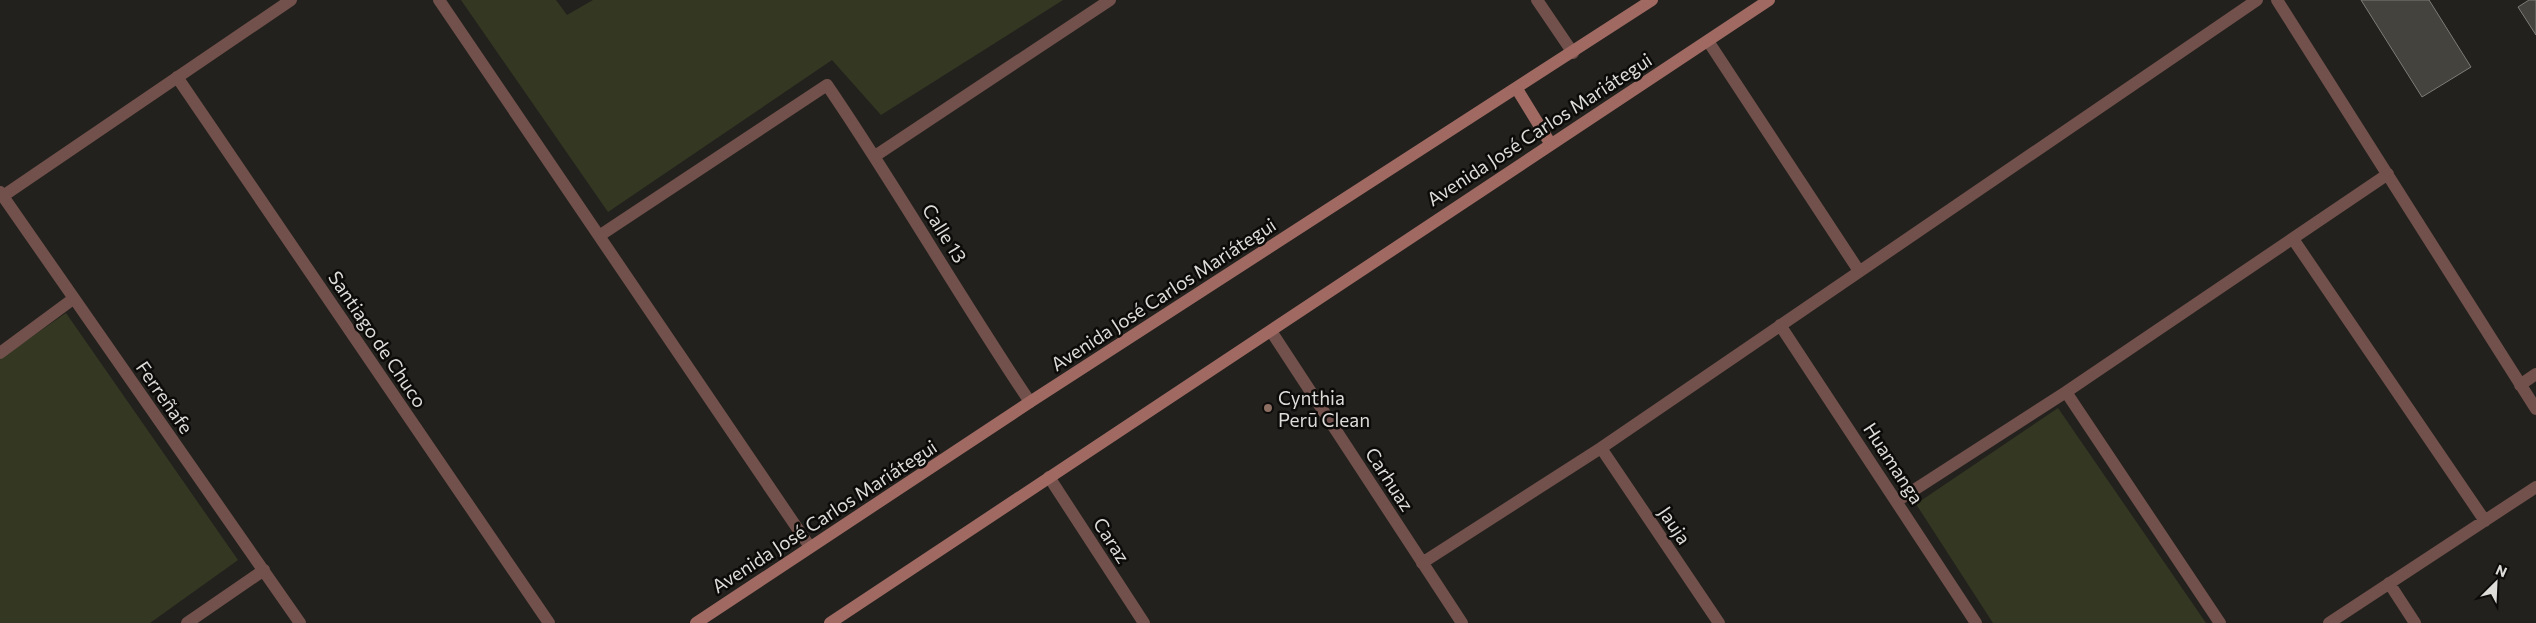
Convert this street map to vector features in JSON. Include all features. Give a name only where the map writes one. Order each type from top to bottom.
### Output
[{"type":"main road","name":"Avenida José Carlos Mariátegui","points":[[696,623],[1030,402],[1573,54],[1652,0]]},
{"type":"main road","name":"Avenida José Carlos Mariátegui","points":[[830,623],[1271,331],[1550,143],[1769,0]]},
{"type":"main road","points":[[1517,89],[1550,143]]},
{"type":"street","points":[[1,194],[290,0]]},
{"type":"street","points":[[439,0],[810,547]]},
{"type":"street","points":[[875,156],[1110,0]]},
{"type":"street","points":[[1537,0],[1573,54]]},
{"type":"street","points":[[1422,563],[1600,448],[2257,0]]},
{"type":"street","points":[[2277,0],[2536,409]]},
{"type":"street","points":[[1708,41],[1859,271]]},
{"type":"street","name":"Santiago de Chuco","points":[[177,77],[549,623]]},
{"type":"street","name":"Calle 13","points":[[599,236],[827,85],[875,156],[998,355],[1030,402]]},
{"type":"street","points":[[1897,501],[2066,392],[2388,174]]},
{"type":"street","name":"Ferreñafe","points":[[1,194],[300,623]]},
{"type":"street","points":[[2293,239],[2485,521]]},
{"type":"street","points":[[0,352],[73,299]]},
{"type":"street","name":"Huamanga","points":[[1780,325],[1976,623]]},
{"type":"street","name":"Carhuaz","points":[[1271,331],[1462,623]]},
{"type":"street","points":[[2520,385],[2536,374]]},
{"type":"street","points":[[2066,392],[2220,623]]},
{"type":"street","name":"Jauja","points":[[1600,448],[1719,623]]},
{"type":"street","name":"Caraz","points":[[1049,477],[1144,623]]},
{"type":"street","points":[[2329,623],[2536,487]]},
{"type":"street","points":[[187,623],[264,570]]},
{"type":"street","points":[[2389,583],[2415,623]]},
{"type":"green space","points":[[461,0],[556,0],[567,15],[593,0],[1063,0],[881,115],[832,60],[608,212]]},
{"type":"green space","points":[[66,313],[238,560],[150,623],[0,623],[0,359]]},
{"type":"green space","points":[[2058,408],[2206,623],[1993,623],[1916,504]]},
{"type":"building","points":[[2361,0],[2429,0],[2471,67],[2422,97]]},
{"type":"building","points":[[2529,0],[2536,0],[2536,35],[2518,7]]},
{"type":"place","name":"Cynthia Perū Clean","points":[[1268,408]]}]
